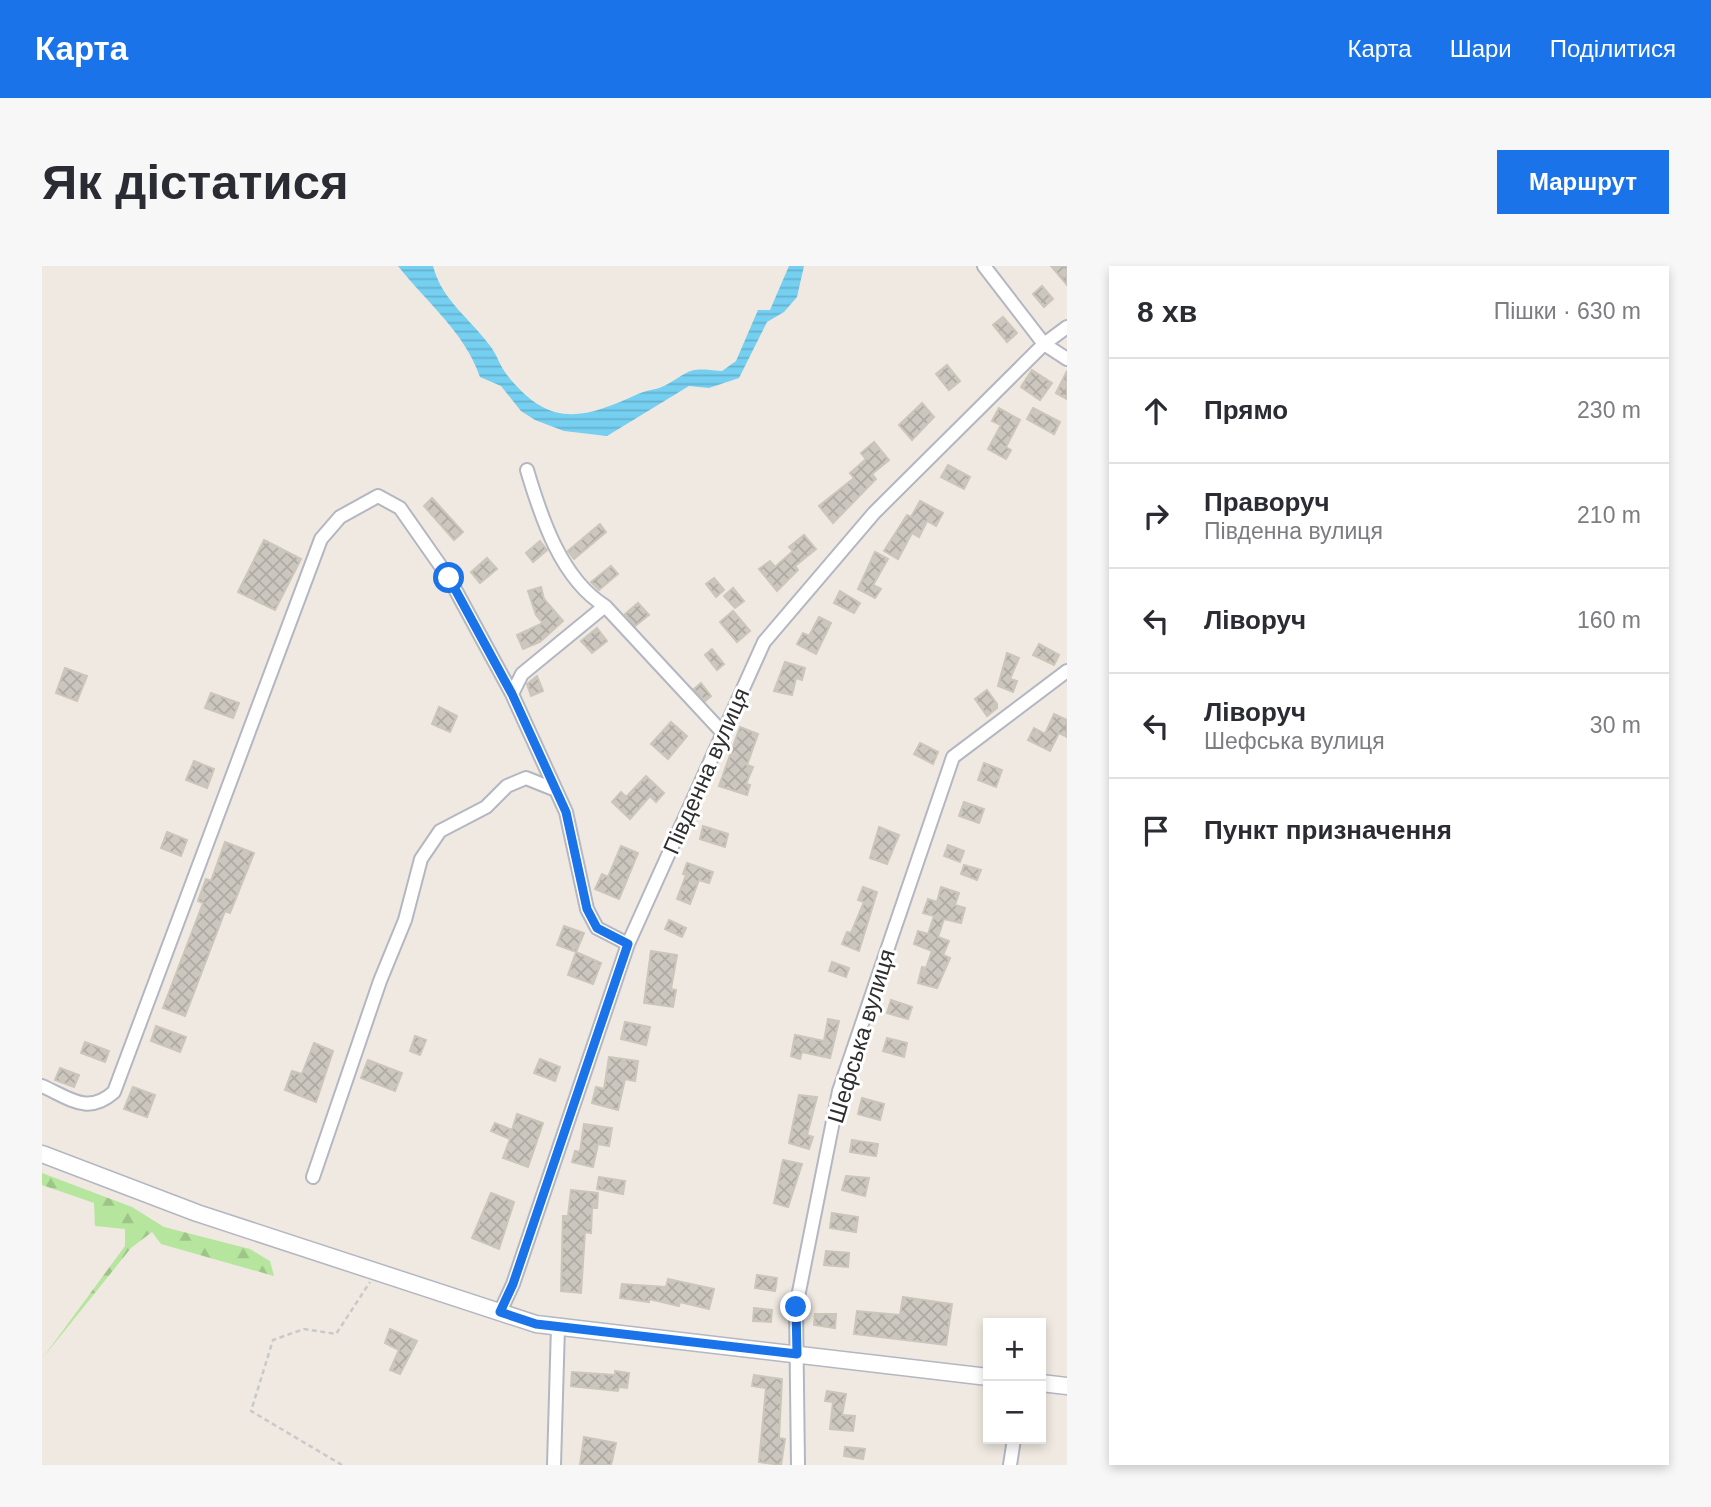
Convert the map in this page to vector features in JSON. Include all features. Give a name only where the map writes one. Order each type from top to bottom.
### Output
[{"type":"street","points":[[984,266],[1044,344],[1067,359]]},
{"type":"street","name":"Південна вулиця","points":[[500,1312],[513,1284],[628,944],[764,642],[874,513],[1044,344],[1067,327]]},
{"type":"street","points":[[527,470],[541,517],[588,595],[606,606],[723,733]]},
{"type":"street","points":[[42,1086],[86,1105],[100,1104],[114,1092],[321,539],[340,517],[377,496],[400,508],[449,578],[512,694],[566,812],[587,909],[597,928],[628,944]]},
{"type":"street","points":[[512,694],[522,674],[606,606]]},
{"type":"street","name":"Шефська вулиця","points":[[798,1465],[796,1307],[839,1091],[953,757],[1067,671]]},
{"type":"street","points":[[313,1177],[380,981],[405,920],[421,859],[440,831],[486,807],[507,786],[526,778],[556,790]]},
{"type":"street","points":[[42,1154],[197,1213],[536,1324],[983,1376]]},
{"type":"street","points":[[554,1465],[558,1326]]},
{"type":"street","points":[[1046,1384],[1067,1386]]},
{"type":"street","points":[[1010,1465],[1013,1444]]},
{"type":"path","points":[[342,1465],[251,1411],[273,1340],[304,1329],[335,1334],[377,1272]]},
{"type":"green space","points":[[42,1173],[132,1207],[164,1227],[250,1249],[270,1261],[274,1276],[161,1244],[152,1232],[131,1248],[42,1359],[125,1246],[125,1229],[95,1226],[94,1203],[42,1185]]},
{"type":"water","points":[[398,266],[433,266],[450,299],[491,347],[505,372],[523,392],[538,404],[568,414],[584,413],[618,403],[661,387],[690,371],[722,371],[736,361],[758,310],[770,310],[789,266],[804,266],[797,297],[784,312],[767,322],[739,378],[709,388],[689,386],[607,436],[564,431],[535,420],[521,411],[501,386],[480,377],[465,345],[455,331]]},
{"type":"building","points":[[1051,266],[1067,266],[1067,285]]},
{"type":"building","points":[[1042,286],[1053,299],[1044,307],[1033,294]]},
{"type":"building","points":[[1003,317],[1017,333],[1007,342],[993,325]]},
{"type":"building","points":[[947,365],[960,381],[949,390],[936,374]]},
{"type":"building","points":[[1032,370],[1052,383],[1040,400],[1021,387]]},
{"type":"building","points":[[1067,371],[1067,399],[1056,393]]},
{"type":"building","points":[[922,403],[934,417],[912,440],[899,425]]},
{"type":"building","points":[[999,408],[1020,420],[1006,447],[1011,450],[1006,459],[988,449],[1001,425],[992,421]]},
{"type":"building","points":[[1033,408],[1060,422],[1054,434],[1027,419]]},
{"type":"building","points":[[874,442],[889,460],[872,474],[876,479],[833,523],[819,506],[854,478],[850,473],[866,459],[861,453]]},
{"type":"building","points":[[948,465],[970,477],[964,489],[941,477]]},
{"type":"building","points":[[432,498],[463,532],[454,540],[424,506]]},
{"type":"building","points":[[920,501],[943,513],[936,526],[927,521],[919,537],[912,533],[898,559],[884,551],[907,515],[911,517]]},
{"type":"building","points":[[600,524],[606,532],[574,559],[568,551]]},
{"type":"building","points":[[804,535],[816,549],[795,566],[798,570],[777,591],[759,569],[770,561],[775,567],[793,551],[789,547]]},
{"type":"building","points":[[264,540],[301,559],[275,610],[238,592]]},
{"type":"building","points":[[540,541],[547,550],[533,562],[526,553]]},
{"type":"building","points":[[875,552],[888,559],[873,585],[881,589],[875,598],[858,589]]},
{"type":"building","points":[[487,558],[497,569],[480,583],[471,572]]},
{"type":"building","points":[[611,566],[618,574],[599,590],[591,582]]},
{"type":"building","points":[[714,578],[724,590],[716,597],[706,584]]},
{"type":"building","points":[[541,587],[544,599],[563,621],[540,642],[523,649],[517,635],[543,623],[536,615],[528,591]]},
{"type":"building","points":[[733,588],[744,601],[735,608],[724,596]]},
{"type":"building","points":[[840,591],[860,603],[854,613],[834,603]]},
{"type":"building","points":[[638,603],[649,615],[635,626],[625,614]]},
{"type":"building","points":[[733,611],[750,631],[737,642],[720,622]]},
{"type":"building","points":[[819,617],[831,623],[816,654],[797,644],[803,633],[809,636]]},
{"type":"building","points":[[597,628],[607,641],[592,653],[581,641]]},
{"type":"building","points":[[1039,644],[1059,655],[1054,665],[1033,655]]},
{"type":"building","points":[[712,649],[724,664],[717,670],[705,655]]},
{"type":"building","points":[[1007,653],[1019,658],[1010,679],[1017,681],[1013,692],[998,686]]},
{"type":"building","points":[[785,662],[805,668],[802,680],[796,678],[792,695],[774,691]]},
{"type":"building","points":[[65,668],[87,676],[77,701],[56,693]]},
{"type":"building","points":[[537,676],[543,691],[531,696],[527,684]]},
{"type":"building","points":[[701,683],[711,696],[705,701],[694,689]]},
{"type":"building","points":[[987,690],[997,708],[987,716],[975,699]]},
{"type":"building","points":[[211,693],[239,703],[233,718],[205,708]]},
{"type":"building","points":[[439,707],[457,716],[450,732],[432,724]]},
{"type":"building","points":[[1054,714],[1067,720],[1067,737],[1059,733],[1050,751],[1028,740],[1034,728],[1045,734]]},
{"type":"building","points":[[671,722],[687,736],[668,759],[651,744]]},
{"type":"building","points":[[740,727],[758,734],[747,765],[753,767],[746,784],[750,785],[747,795],[719,786]]},
{"type":"building","points":[[920,743],[938,752],[933,764],[914,754]]},
{"type":"building","points":[[194,761],[214,769],[207,788],[186,780]]},
{"type":"building","points":[[984,763],[1002,770],[996,787],[978,780]]},
{"type":"building","points":[[646,776],[664,793],[656,802],[650,796],[630,819],[612,802],[621,792],[626,797]]},
{"type":"building","points":[[964,802],[984,809],[979,823],[959,816]]},
{"type":"building","points":[[703,826],[728,834],[725,847],[700,839]]},
{"type":"building","points":[[879,827],[899,835],[887,864],[870,858]]},
{"type":"building","points":[[167,832],[187,840],[181,856],[161,848]]},
{"type":"building","points":[[225,842],[254,853],[230,913],[225,911],[185,1016],[163,1008],[203,903],[198,901],[206,879],[211,881]]},
{"type":"building","points":[[948,845],[964,851],[960,862],[944,856]]},
{"type":"building","points":[[621,846],[638,853],[619,899],[595,889],[602,874],[608,877]]},
{"type":"building","points":[[687,863],[713,872],[709,883],[699,880],[690,904],[677,899],[686,875],[683,874]]},
{"type":"building","points":[[964,865],[981,870],[977,880],[961,874]]},
{"type":"building","points":[[863,887],[877,892],[859,951],[842,944],[847,932],[851,933],[864,902],[858,900]]},
{"type":"building","points":[[941,887],[959,893],[955,905],[965,908],[961,923],[944,919],[938,937],[949,941],[943,955],[950,958],[937,988],[918,983],[922,967],[926,968],[932,951],[914,944],[918,931],[928,934],[934,916],[923,913],[928,899],[937,902]]},
{"type":"building","points":[[669,920],[686,928],[682,937],[665,929]]},
{"type":"building","points":[[564,926],[584,933],[576,952],[557,945]]},
{"type":"building","points":[[651,951],[677,955],[671,989],[676,990],[673,1007],[644,1003]]},
{"type":"building","points":[[576,952],[601,963],[593,984],[568,975]]},
{"type":"building","points":[[832,962],[849,968],[846,977],[829,971]]},
{"type":"building","points":[[891,1000],[912,1007],[908,1019],[887,1013]]},
{"type":"building","points":[[828,1019],[839,1021],[830,1058],[802,1052],[800,1059],[791,1056],[795,1035],[824,1041]]},
{"type":"building","points":[[625,1022],[650,1027],[646,1045],[621,1039]]},
{"type":"building","points":[[156,1026],[186,1037],[180,1052],[151,1041]]},
{"type":"building","points":[[415,1036],[426,1040],[420,1055],[410,1051]]},
{"type":"building","points":[[887,1038],[907,1043],[904,1057],[883,1051]]},
{"type":"building","points":[[85,1042],[109,1051],[105,1062],[81,1053]]},
{"type":"building","points":[[314,1043],[333,1051],[316,1102],[285,1090],[292,1071],[302,1074]]},
{"type":"building","points":[[609,1057],[638,1061],[635,1081],[625,1079],[618,1110],[592,1103],[596,1087],[604,1089]]},
{"type":"building","points":[[540,1059],[560,1067],[555,1081],[534,1073]]},
{"type":"building","points":[[368,1060],[402,1073],[395,1091],[361,1078]]},
{"type":"building","points":[[60,1068],[79,1075],[74,1087],[55,1080]]},
{"type":"building","points":[[133,1087],[155,1095],[147,1117],[124,1109]]},
{"type":"building","points":[[799,1095],[817,1097],[807,1135],[813,1137],[809,1149],[789,1143]]},
{"type":"building","points":[[862,1098],[884,1104],[880,1120],[858,1114]]},
{"type":"building","points":[[517,1114],[543,1123],[528,1167],[503,1158],[510,1139],[491,1131],[495,1123],[512,1130]]},
{"type":"building","points":[[584,1124],[612,1128],[609,1146],[598,1144],[593,1167],[572,1162],[575,1151],[580,1152]]},
{"type":"building","points":[[852,1140],[878,1144],[876,1156],[850,1152]]},
{"type":"building","points":[[783,1160],[802,1164],[788,1207],[774,1203]]},
{"type":"building","points":[[846,1176],[869,1178],[865,1196],[842,1190]]},
{"type":"building","points":[[599,1177],[625,1181],[623,1194],[597,1189]]},
{"type":"building","points":[[571,1190],[598,1193],[597,1208],[592,1208],[591,1233],[585,1232],[581,1293],[561,1291],[563,1216],[568,1216]]},
{"type":"building","points":[[491,1193],[514,1202],[499,1249],[472,1238]]},
{"type":"building","points":[[832,1213],[858,1217],[856,1232],[830,1228]]},
{"type":"building","points":[[826,1251],[849,1253],[848,1267],[824,1265]]},
{"type":"building","points":[[757,1275],[777,1278],[775,1291],[755,1288]]},
{"type":"building","points":[[668,1279],[714,1289],[709,1309],[680,1302],[679,1306],[649,1299],[649,1302],[620,1298],[622,1284],[666,1287]]},
{"type":"building","points":[[903,1297],[952,1304],[946,1345],[854,1334],[857,1311],[900,1315]]},
{"type":"building","points":[[754,1308],[772,1310],[771,1322],[753,1321]]},
{"type":"building","points":[[815,1314],[836,1314],[835,1328],[814,1325]]},
{"type":"building","points":[[390,1329],[417,1341],[400,1374],[390,1370],[399,1350],[385,1343]]},
{"type":"building","points":[[615,1371],[629,1373],[627,1388],[619,1387],[618,1391],[571,1386],[572,1372],[615,1375]]},
{"type":"building","points":[[754,1375],[782,1379],[779,1438],[785,1439],[781,1465],[759,1462],[766,1388],[752,1386]]},
{"type":"building","points":[[827,1391],[846,1394],[842,1415],[855,1416],[853,1431],[830,1429],[833,1402],[825,1401]]},
{"type":"building","points":[[584,1437],[616,1443],[611,1465],[580,1465]]},
{"type":"building","points":[[845,1447],[865,1449],[863,1459],[844,1456]]},
{"type":"route","points":[[449,578],[512,694],[566,812],[587,909],[597,928],[628,944],[513,1284],[500,1312],[536,1324],[797,1354],[796,1307]]}]
